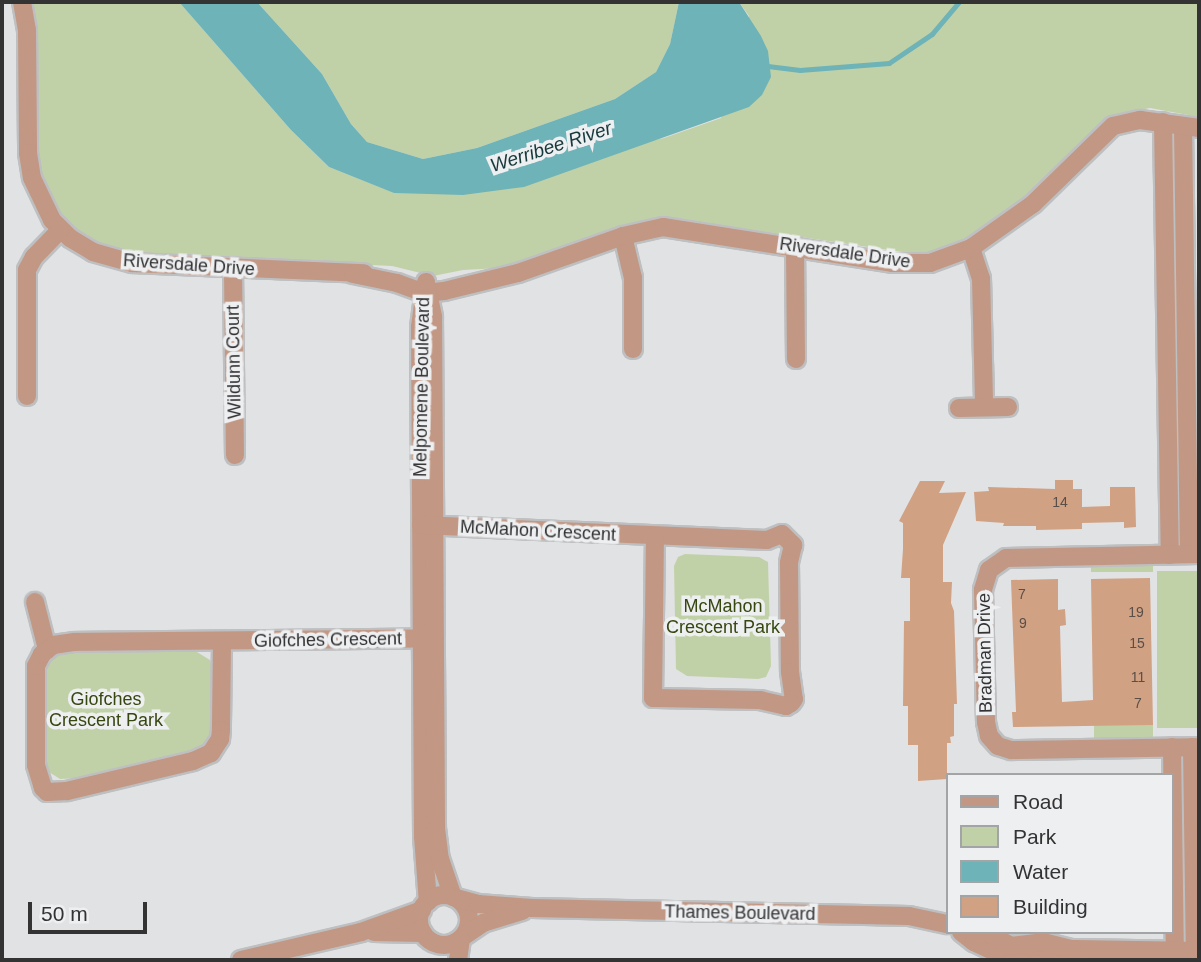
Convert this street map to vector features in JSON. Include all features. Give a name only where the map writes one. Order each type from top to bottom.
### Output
[{"type":"street","name":"Riversdale Drive","points":[[22,2],[27,30],[29,164],[36,191],[60,230],[81,246],[109,258],[132,263],[353,274],[399,273],[426,289],[463,275],[491,280],[623,236],[672,227],[906,264],[943,260],[971,248],[1043,196],[1113,126],[1131,120],[1191,127]]},
{"type":"street","points":[[1163,122],[1170,555]]},
{"type":"street","points":[[1191,127],[1184,262],[1187,433],[1194,554]]},
{"type":"street","points":[[27,396],[27,271],[34,257],[60,230]]},
{"type":"street","points":[[623,236],[633,278],[633,349]]},
{"type":"street","points":[[795,246],[796,359]]},
{"type":"street","points":[[971,248],[981,278],[984,405]]},
{"type":"street","points":[[1165,262],[1184,262]]},
{"type":"street","name":"Wildunn Court","points":[[233,268],[235,455]]},
{"type":"street","name":"Melpomene Boulevard","points":[[425,906],[423,835],[433,317],[426,289]]},
{"type":"street","points":[[959,408],[984,405],[1009,407]]},
{"type":"street","points":[[1167,434],[1187,433]]},
{"type":"street","name":"McMahon Crescent","points":[[428,526],[767,540],[778,534],[789,538],[793,545],[789,563],[790,672],[794,699],[791,703],[786,706],[761,700],[653,698],[655,536]]},
{"type":"street","name":"Bradman Drive","points":[[1194,554],[1006,558],[989,570],[983,590],[986,722],[994,743],[1011,750],[1196,747]]},
{"type":"street","points":[[35,602],[47,649],[36,666],[36,765],[43,788],[57,793],[193,761],[211,753],[220,739],[221,730],[222,642]]},
{"type":"street","name":"Melpomene Boulevard","points":[[428,638],[436,828],[440,859],[454,898]]},
{"type":"street","name":"Giofches Crescent","points":[[47,649],[63,642],[428,638]]},
{"type":"street","points":[[1172,747],[1172,773]]},
{"type":"street","points":[[1005,954],[1016,946],[1044,942],[1074,949],[1197,951],[1196,747]]},
{"type":"street","points":[[1173,815],[1175,951]]},
{"type":"street","points":[[241,960],[360,933],[425,906],[439,896],[454,898],[469,915],[458,960]]},
{"type":"street","name":"Thames Boulevard","points":[[454,898],[478,904],[532,908],[909,916],[946,924]]},
{"type":"street","points":[[425,906],[420,926],[442,960]]},
{"type":"street","name":"Thames Boulevard","points":[[462,937],[483,923],[532,908]]},
{"type":"street","points":[[360,933],[427,938],[447,945],[462,937]]},
{"type":"street","points":[[965,934],[1005,954]]},
{"type":"street","points":[[988,934],[1005,954]]},
{"type":"green space","points":[[31,2],[179,2],[291,130],[329,167],[395,193],[664,138],[721,118],[749,16],[739,2],[1199,2],[1199,117],[1150,108],[1115,115],[1093,130],[1039,187],[1014,207],[958,244],[922,255],[672,218],[619,226],[501,268],[463,270],[433,276],[392,266],[134,254],[101,246],[74,229],[51,202],[39,173],[36,42]]},
{"type":"green space","points":[[257,2],[679,2],[670,44],[656,72],[615,99],[477,148],[423,159],[367,142],[351,124],[322,74]]},
{"type":"green space","name":"McMahon Crescent Park","points":[[685,554],[759,557],[768,562],[771,666],[766,677],[758,679],[687,676],[676,669],[674,566],[678,557]]},
{"type":"green space","points":[[1091,563],[1153,563],[1153,572],[1091,572]]},
{"type":"green space","points":[[1157,571],[1199,571],[1199,728],[1157,728]]},
{"type":"green space","name":"Giofches Crescent Park","points":[[192,649],[210,660],[213,672],[213,734],[204,748],[82,778],[60,779],[49,772],[45,760],[44,672],[52,656],[62,650]]},
{"type":"green space","points":[[1094,725],[1153,725],[1153,741],[1094,741]]},
{"type":"water","name":"Werribee River","points":[[179,2],[257,2],[322,74],[351,124],[367,142],[423,159],[477,148],[615,99],[656,72],[670,44],[679,2],[739,2],[768,51],[771,77],[762,95],[749,107],[524,187],[463,195],[394,193],[329,167],[291,130]]},
{"type":"building","points":[[1055,480],[1073,480],[1073,489],[1082,489],[1082,507],[1110,506],[1110,487],[1135,487],[1136,527],[1124,528],[1124,522],[1082,523],[1082,529],[1036,530],[1036,526],[1003,526],[1004,523],[976,521],[974,492],[989,491],[988,487],[1055,489]]},
{"type":"building","points":[[920,481],[945,481],[939,493],[966,492],[943,545],[943,582],[952,582],[957,704],[954,704],[954,736],[950,737],[951,743],[947,743],[946,779],[918,781],[918,745],[908,745],[908,706],[903,706],[904,621],[910,621],[910,578],[901,578],[903,523],[899,521]]},
{"type":"building","points":[[1150,578],[1153,725],[1013,727],[1012,712],[1016,712],[1011,580],[1058,579],[1058,610],[1065,609],[1066,625],[1060,626],[1062,702],[1093,700],[1091,579]]},
{"type":"waterway","points":[[768,66],[800,70],[889,63],[932,34],[959,2]]}]
